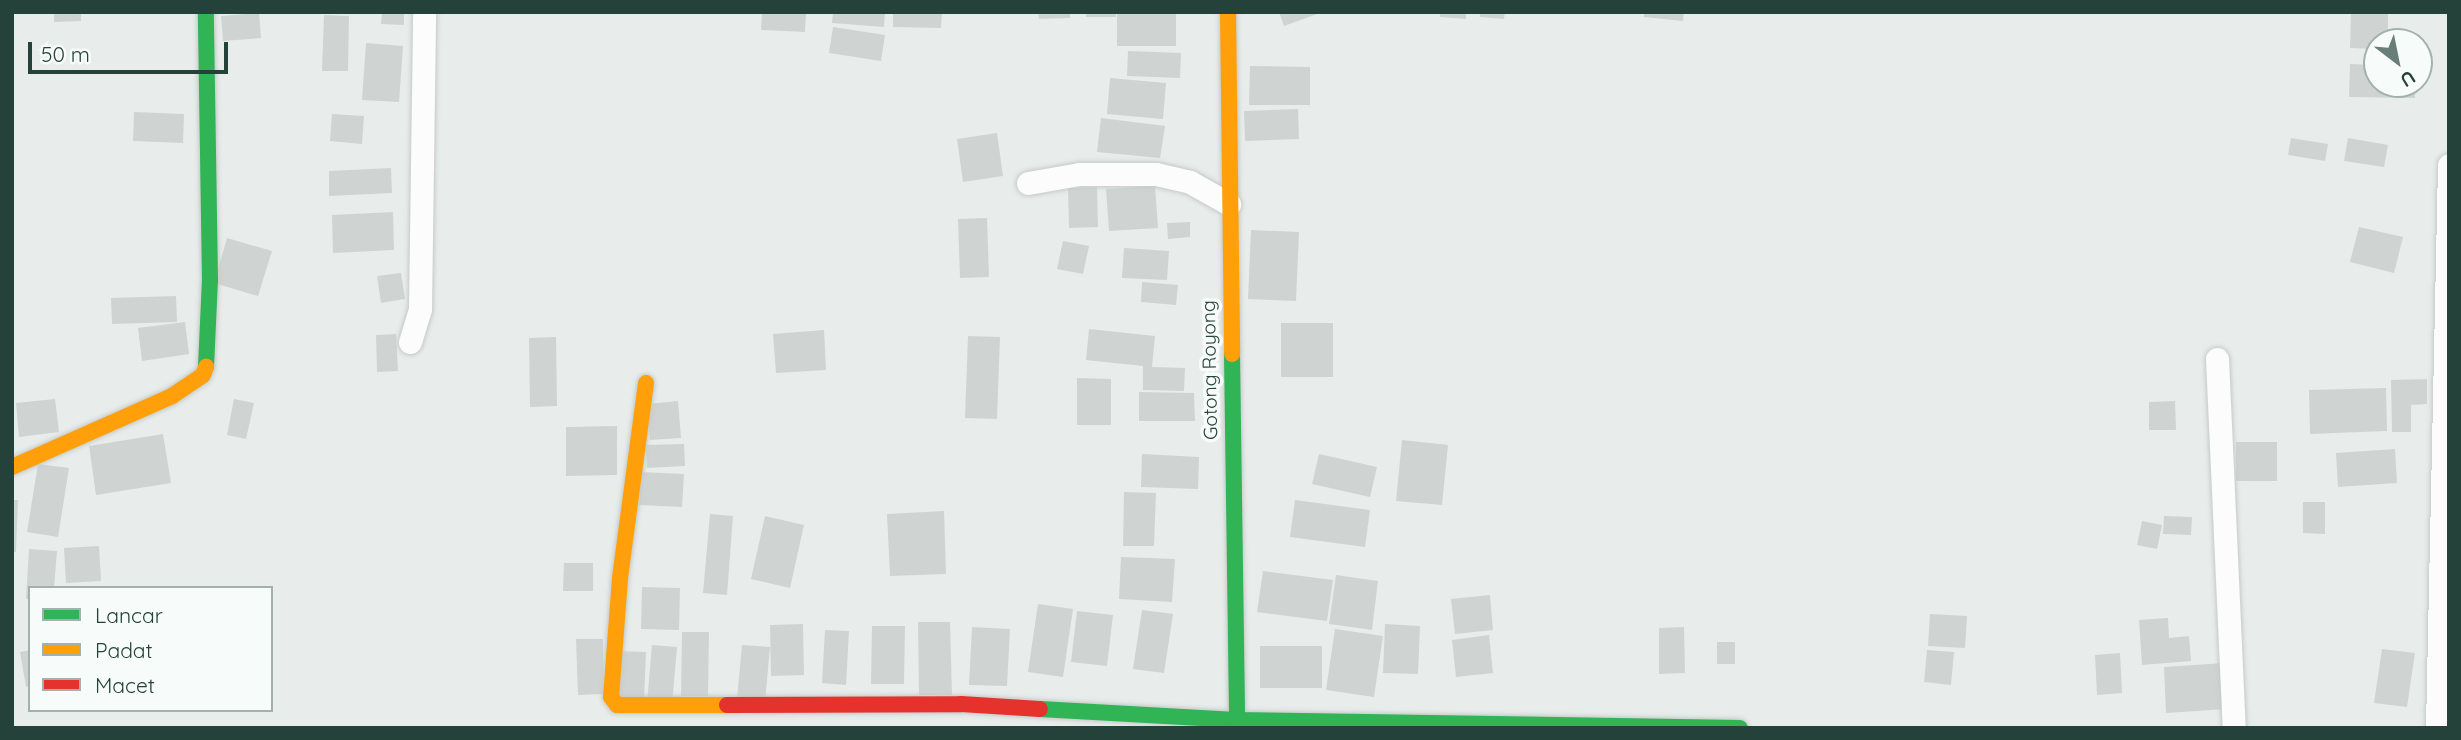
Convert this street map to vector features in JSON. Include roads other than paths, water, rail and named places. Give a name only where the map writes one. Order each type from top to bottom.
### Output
[{"type":"street","points":[[12,467],[172,396],[203,375],[208,362],[210,280],[206,12]]},
{"type":"street","points":[[410,342],[420,309],[424,12]]},
{"type":"street","name":"Gotong Royong","points":[[1228,12],[1237,724]]},
{"type":"street","points":[[2437,728],[2449,165]]},
{"type":"street","points":[[1028,183],[1079,174],[1156,174],[1190,182],[1229,204]]},
{"type":"street","points":[[2217,359],[2234,728]]},
{"type":"street","points":[[646,383],[620,578],[611,697],[617,705],[961,704],[1237,724],[1740,728]]}]
